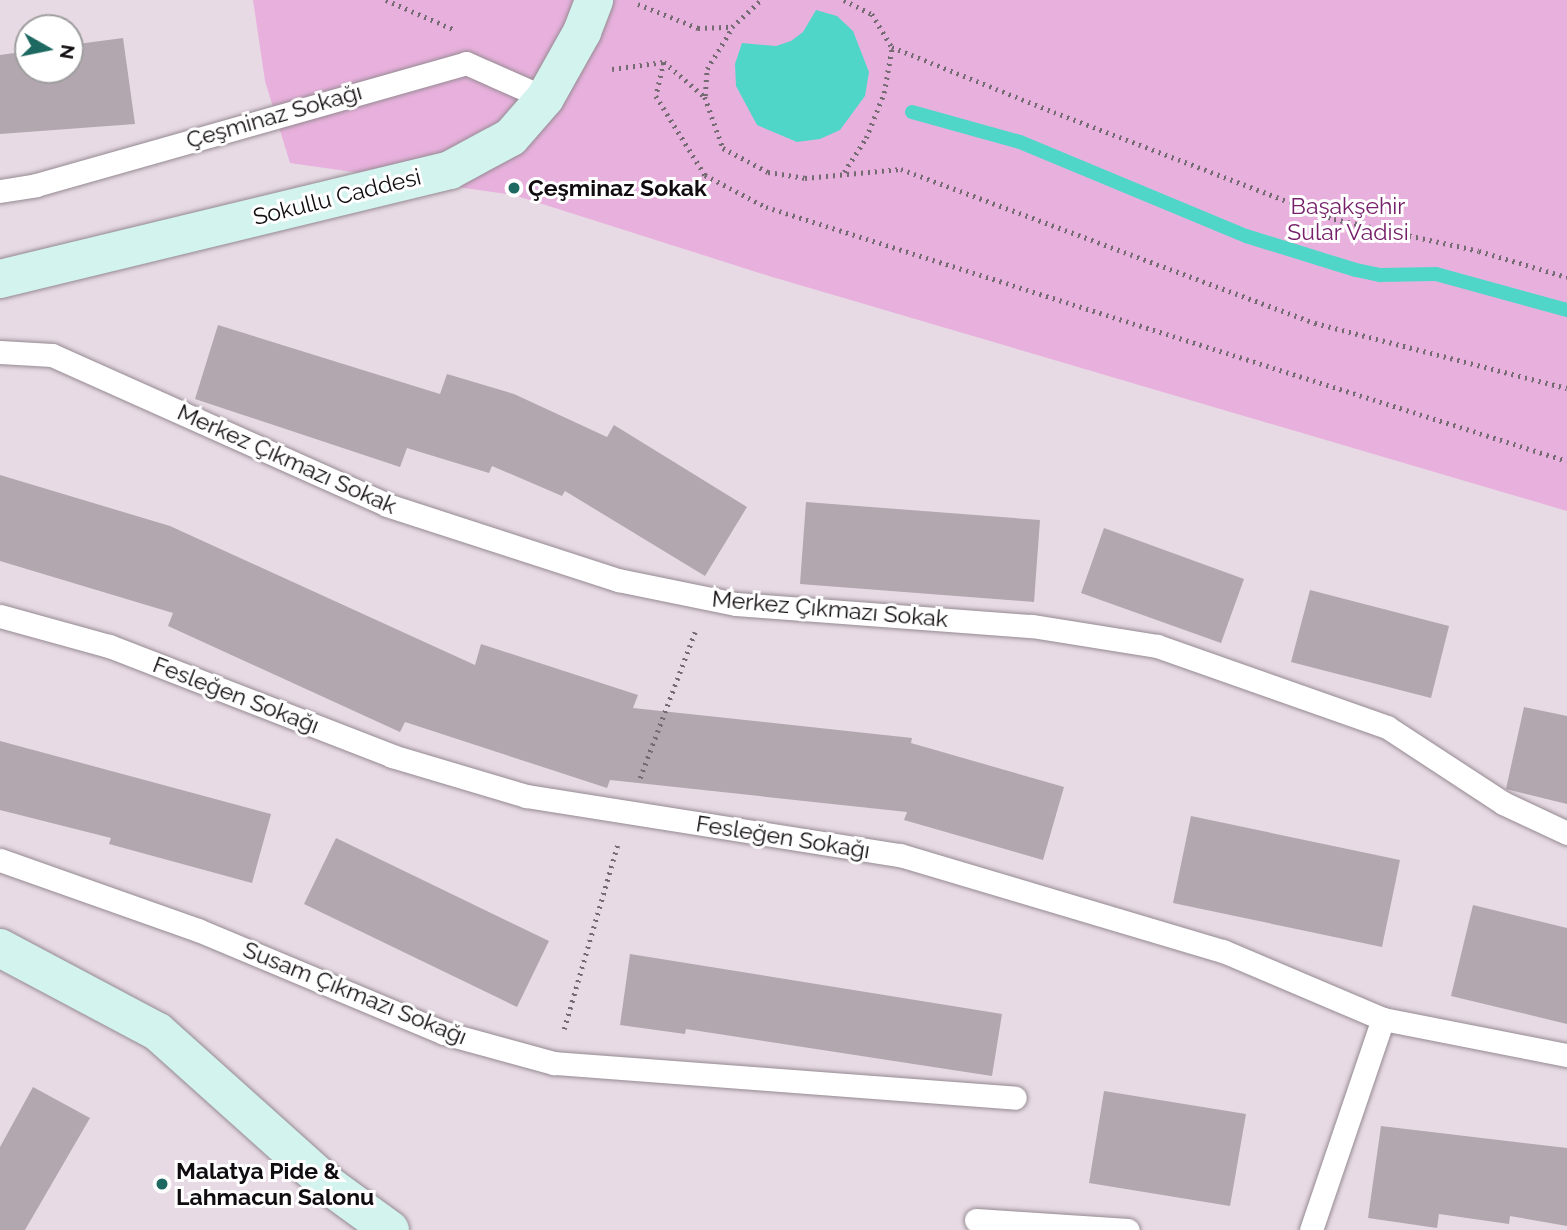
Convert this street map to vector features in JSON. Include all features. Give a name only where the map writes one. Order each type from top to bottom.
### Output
[{"type":"street","name":"Sokullu Caddesi","points":[[0,279],[450,170],[511,137],[545,98],[582,32],[594,0]]},
{"type":"street","points":[[0,948],[158,1032],[331,1187],[390,1230]]},
{"type":"lane","name":"Çeşminaz Sokağı","points":[[0,191],[36,185],[466,64],[545,98]]},
{"type":"lane","name":"Merkez Çıkmazı Sokak","points":[[0,352],[52,355],[387,505],[618,580],[707,599],[1032,626],[1157,646],[1387,727],[1503,803],[1567,833]]},
{"type":"lane","name":"Fesleğen Sokağı","points":[[0,616],[109,646],[392,755],[526,796],[900,855],[1223,951],[1383,1019],[1567,1055]]},
{"type":"lane","name":"Susam Çıkmazı Sokağı","points":[[0,860],[198,930],[444,1033],[554,1063],[1015,1098]]},
{"type":"lane","points":[[1311,1230],[1383,1019]]},
{"type":"lane","points":[[976,1220],[1128,1230]]},
{"type":"path","points":[[626,0],[698,28],[732,27]]},
{"type":"path","points":[[761,0],[732,27],[707,69],[705,97],[723,148],[768,172],[805,177],[901,169],[1315,323],[1567,388]]},
{"type":"path","points":[[844,0],[872,14],[892,47],[1334,219],[1479,251],[1567,277]]},
{"type":"path","points":[[844,172],[866,138],[884,93],[892,47]]},
{"type":"path","points":[[705,97],[664,62],[656,96],[705,175],[766,207],[1567,461]]},
{"type":"path","points":[[554,1063],[627,812],[707,599]]},
{"type":"green space","name":"Başakşehir Sular Vadisi","points":[[253,0],[1567,0],[1567,511],[769,276],[514,195],[290,163],[265,81]]},
{"type":"shaded area","points":[[816,10],[837,16],[853,31],[869,72],[865,96],[840,130],[820,139],[797,142],[757,125],[736,86],[735,64],[742,43],[776,46],[791,41],[803,32]]},
{"type":"building","points":[[123,38],[135,124],[0,134],[0,55],[14,53],[14,84],[84,84],[84,43]]},
{"type":"building","points":[[218,325],[440,394],[447,374],[514,394],[607,437],[614,425],[747,507],[705,576],[565,491],[562,496],[492,466],[489,473],[407,448],[400,467],[195,399]]},
{"type":"building","points":[[0,475],[170,526],[475,665],[481,644],[638,695],[633,708],[912,738],[911,743],[1064,787],[1043,860],[904,820],[907,812],[610,780],[607,788],[405,722],[400,732],[168,626],[173,613],[0,561]]},
{"type":"building","points":[[806,502],[1040,520],[1034,602],[800,584]]},
{"type":"building","points":[[1104,528],[1244,579],[1221,643],[1081,593]]},
{"type":"building","points":[[1310,590],[1449,626],[1431,698],[1291,662]]},
{"type":"building","points":[[1524,707],[1567,716],[1567,804],[1506,789]]},
{"type":"building","points":[[0,741],[271,814],[252,883],[109,844],[111,838],[0,810]]},
{"type":"building","points":[[1191,816],[1400,860],[1382,947],[1173,903]]},
{"type":"building","points":[[336,838],[549,941],[517,1007],[304,904]]},
{"type":"building","points":[[1473,905],[1567,928],[1567,1024],[1451,996]]},
{"type":"building","points":[[630,954],[1002,1014],[992,1076],[686,1029],[685,1034],[620,1025]]},
{"type":"building","points":[[33,1087],[90,1118],[25,1230],[0,1230],[0,1147]]},
{"type":"building","points":[[1104,1091],[1246,1114],[1230,1206],[1089,1183]]},
{"type":"building","points":[[1381,1126],[1567,1148],[1567,1226],[1510,1216],[1509,1224],[1439,1214],[1437,1228],[1368,1218]]},
{"type":"waterway","points":[[912,112],[1020,142],[1246,236],[1356,270],[1380,275],[1436,274],[1567,310]]},
{"type":"place","name":"Çeşminaz Sokak","points":[[514,188]]},
{"type":"place","name":"Malatya Pide & Lahmacun Salonu","points":[[162,1184]]}]
